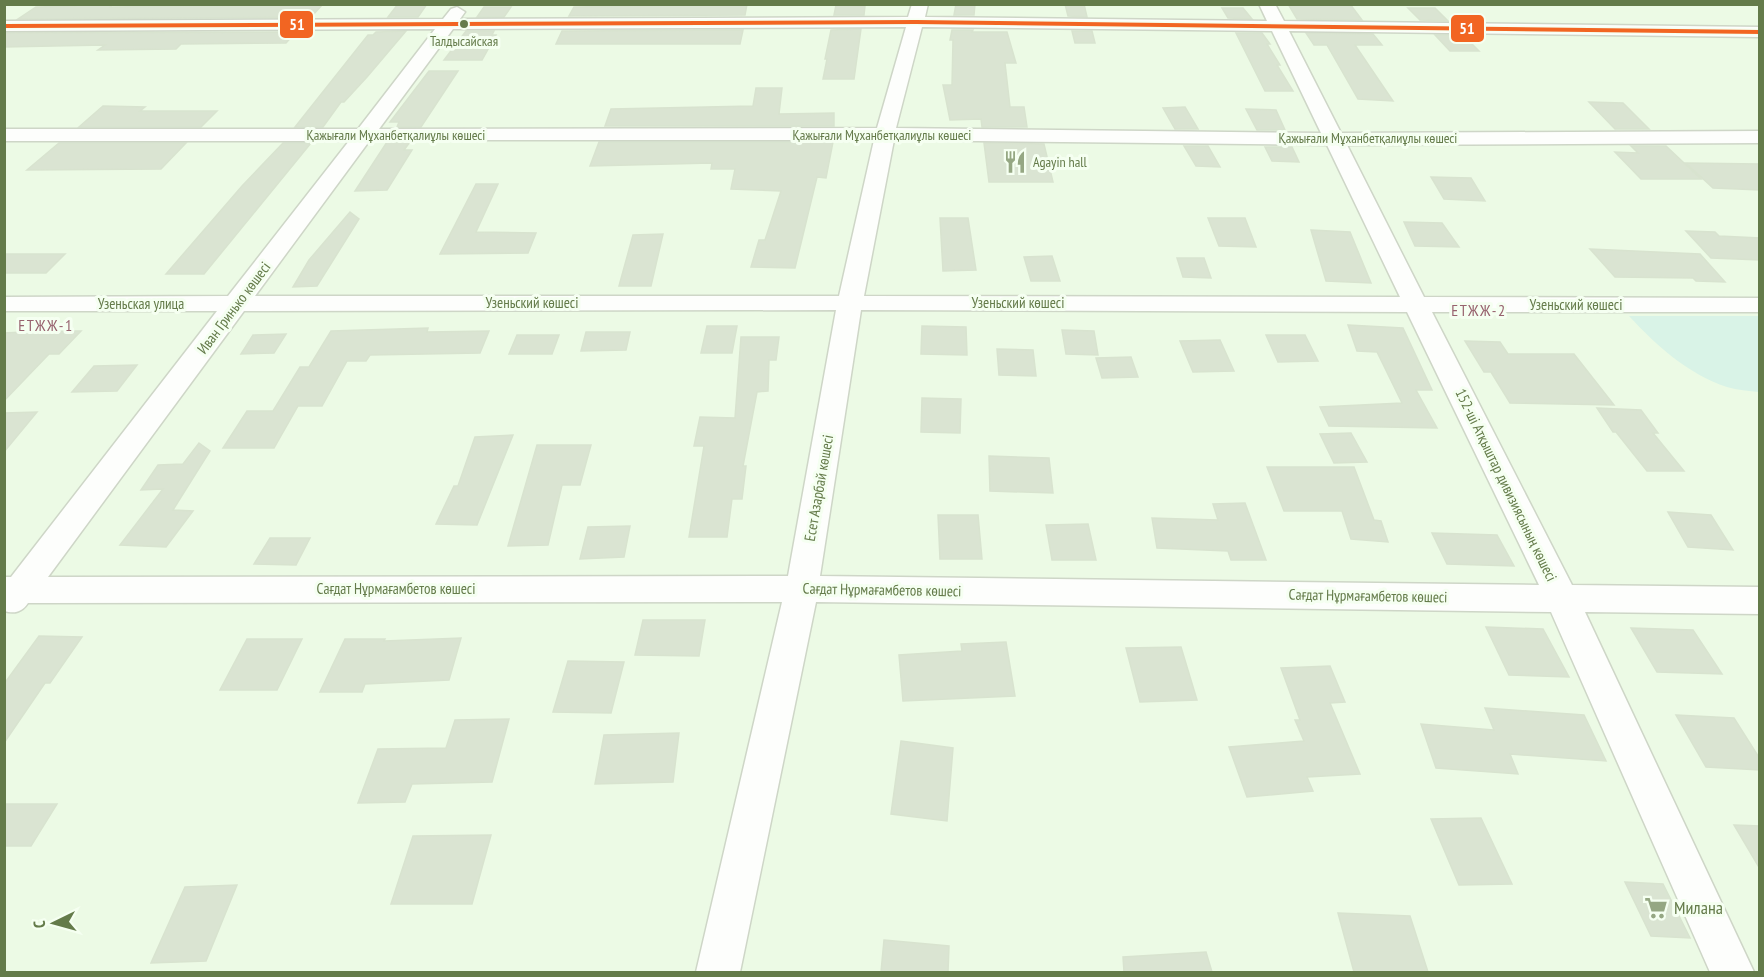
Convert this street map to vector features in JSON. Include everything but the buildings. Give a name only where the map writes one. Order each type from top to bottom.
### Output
[{"type":"street","points":[[4,26],[456,14],[918,13],[1273,15],[1760,32]]},
{"type":"street","name":"Есет Азарбай көшесі","points":[[718,972],[802,589],[850,303],[885,134],[918,13]]},
{"type":"street","name":"Иван Гринько көшесі","points":[[10,597],[238,304],[456,14]]},
{"type":"street","name":"152-ші Атқыштар дивизиясының көшесі","points":[[1273,15],[1562,599],[1732,972]]},
{"type":"street","name":"Қажығали Мұханбетқалиұлы көшесі","points":[[4,135],[885,134],[1335,139],[1760,137]]},
{"type":"street","name":"Узеньская улица","points":[[4,304],[278,304]]},
{"type":"street","name":"Узеньский көшесі","points":[[278,304],[1760,305]]},
{"type":"street","name":"Сағдат Нұрмағамбетов көшесі","points":[[10,597],[802,589],[1760,601]]},
{"type":"shaded area","points":[[5,5],[1759,5],[1759,972],[5,972]]},
{"type":"shaded area","points":[[1629,316],[1759,316],[1759,392],[1727,387],[1699,375],[1662,348]]},
{"type":"transit line","name":"51","points":[[4,26],[916,22],[1760,32]]},
{"type":"place","name":"Талдысайская","points":[[464,24]]},
{"type":"place","name":"Agayin hall","points":[[1015,162]]},
{"type":"place","name":"Милана","points":[[1656,908]]},
{"type":"district","name":"ЕТЖЖ-2","points":[[1479,310]]},
{"type":"district","name":"ЕТЖЖ-1","points":[[46,325]]}]
